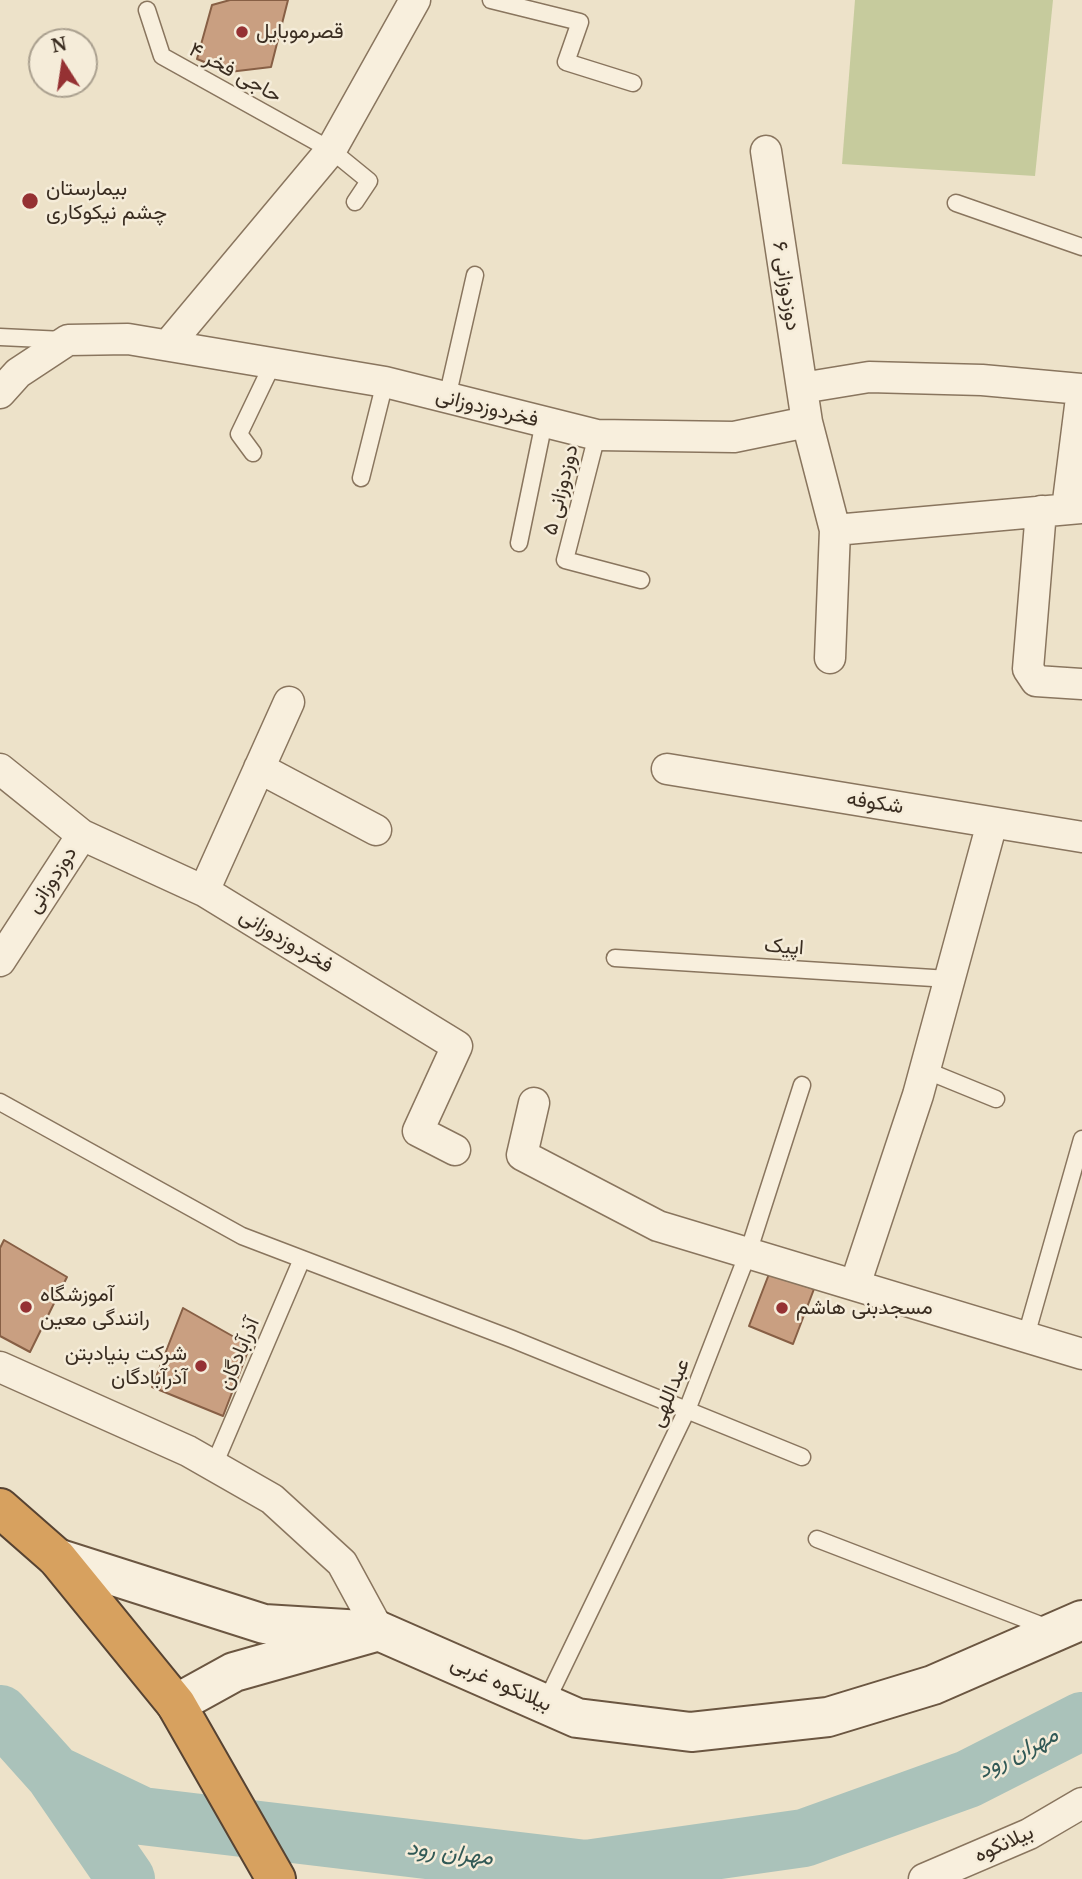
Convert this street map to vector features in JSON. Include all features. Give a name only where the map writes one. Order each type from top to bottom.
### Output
[{"type":"highway","points":[[0,1508],[57,1558],[176,1704],[276,1879]]},
{"type":"street","points":[[168,345],[331,150],[415,0]]},
{"type":"street","name":"دوزدوزانی ۶","points":[[766,151],[807,422],[835,530],[830,658]]},
{"type":"street","name":"فخردوزدوزانی","points":[[68,340],[128,339],[385,382],[597,435],[734,437],[807,422]]},
{"type":"street","points":[[0,393],[18,373],[68,340]]},
{"type":"street","points":[[802,388],[869,377],[982,380],[1082,390],[1063,509],[1028,669],[1036,681],[1082,684]]},
{"type":"street","points":[[835,530],[1063,509]]},
{"type":"street","points":[[204,891],[289,702]]},
{"type":"street","points":[[259,768],[376,830]]},
{"type":"street","name":"فخردوزدوزانی","points":[[0,769],[82,835],[204,891],[457,1046],[418,1131],[455,1150]]},
{"type":"street","name":"شکوفه","points":[[667,769],[1082,837]]},
{"type":"street","points":[[855,1285],[925,1070],[992,822]]},
{"type":"street","name":"دوزدوزانی","points":[[0,961],[82,835]]},
{"type":"street","points":[[534,1103],[522,1155],[658,1226],[1082,1354]]},
{"type":"street","points":[[0,1367],[188,1451],[272,1499],[342,1563],[379,1631]]},
{"type":"street","points":[[57,1558],[264,1624],[379,1631]]},
{"type":"street","name":"بیلانکوه غربی","points":[[379,1631],[577,1717],[691,1732],[828,1717],[933,1685],[1069,1625]]},
{"type":"street","points":[[176,1704],[234,1672],[379,1631]]},
{"type":"street","name":"بیلانکوه","points":[[924,1879],[1029,1834],[1082,1803]]},
{"type":"lane","points":[[491,0],[580,22],[566,62],[633,83]]},
{"type":"lane","name":"حاجی فخر ۴","points":[[147,10],[162,56],[331,150],[369,181],[355,202]]},
{"type":"lane","points":[[956,203],[1082,247]]},
{"type":"lane","points":[[447,398],[475,275]]},
{"type":"lane","points":[[0,337],[68,340]]},
{"type":"lane","points":[[253,453],[239,434],[273,363]]},
{"type":"lane","points":[[361,478],[385,382]]},
{"type":"lane","points":[[519,543],[544,422]]},
{"type":"lane","name":"دوزدوزانی ۵","points":[[597,435],[565,560],[641,580]]},
{"type":"lane","name":"اپیک","points":[[615,958],[950,979]]},
{"type":"lane","points":[[925,1070],[996,1099]]},
{"type":"lane","name":"عبداللهی","points":[[545,1704],[687,1410],[748,1253],[802,1085]]},
{"type":"lane","points":[[0,1102],[242,1236],[512,1339],[802,1457]]},
{"type":"lane","points":[[1026,1336],[1082,1139]]},
{"type":"lane","name":"آذرآبادگان","points":[[214,1465],[302,1259]]},
{"type":"lane","points":[[817,1539],[1069,1625]]},
{"type":"green space","points":[[855,0],[1053,0],[1035,176],[842,164]]},
{"type":"building","name":"قصرموبایل","points":[[230,0],[288,0],[271,67],[229,72],[197,59],[212,5]]},
{"type":"building","name":"آموزشگاه رانندگی معین","points":[[4,1240],[67,1277],[30,1352],[0,1336],[0,1248]]},
{"type":"building","name":"مسجدبنی هاشم","points":[[769,1274],[814,1289],[793,1344],[749,1326]]},
{"type":"building","name":"شرکت بنیادبتن آذرآبادگان","points":[[183,1308],[250,1346],[223,1416],[152,1387]]},
{"type":"waterway","points":[[0,1714],[54,1774],[126,1879]]},
{"type":"waterway","name":"مهران رود","points":[[54,1774],[142,1816],[586,1869],[804,1838],[968,1779],[1082,1721]]},
{"type":"place","name":"قصرموبایل","points":[[242,32]]},
{"type":"place","name":"بیمارستان چشم نیکوکاری","points":[[30,201]]},
{"type":"place","name":"آموزشگاه رانندگی معین","points":[[26,1307]]},
{"type":"place","name":"مسجدبنی هاشم","points":[[782,1308]]},
{"type":"place","name":"شرکت بنیادبتن آذرآبادگان","points":[[201,1366]]}]
